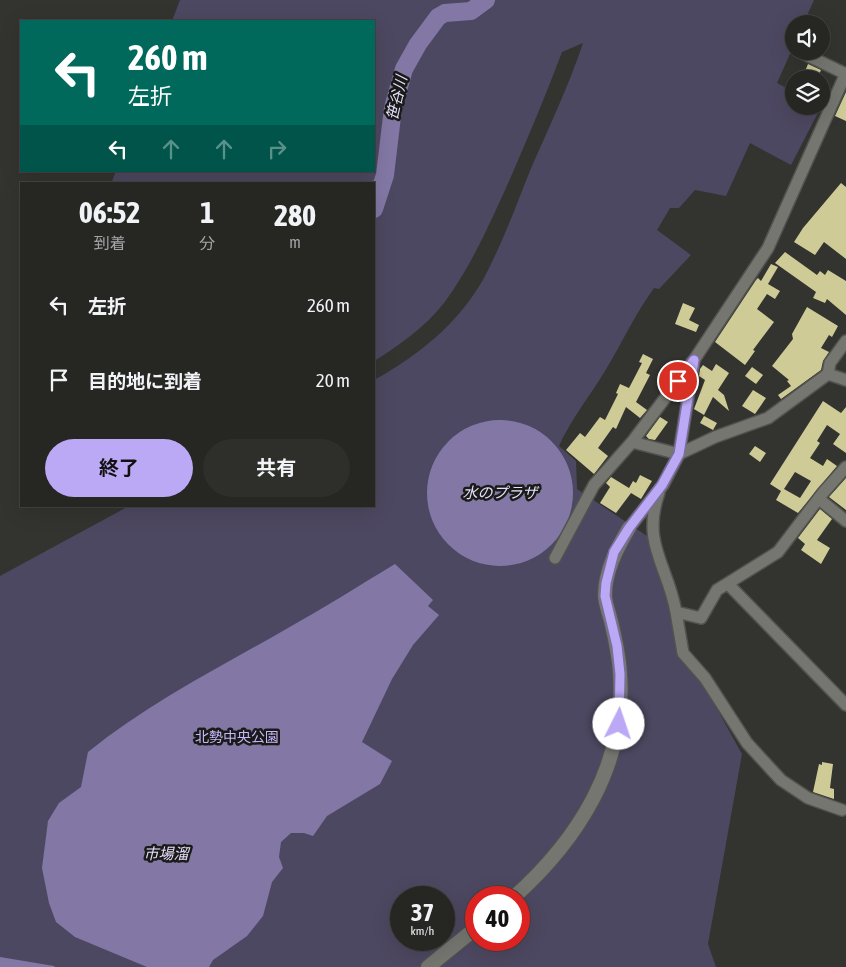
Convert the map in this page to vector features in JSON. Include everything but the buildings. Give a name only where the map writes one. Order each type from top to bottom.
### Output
[{"type":"street","points":[[555,558],[594,485],[632,442],[694,360],[768,248],[846,73],[818,60]]},
{"type":"street","points":[[632,442],[679,454],[715,437],[768,418],[828,374],[830,363],[846,341]]},
{"type":"street","points":[[527,886],[539,875],[576,830],[597,792],[614,748],[619,724],[620,674],[617,646],[605,596],[614,552],[629,528],[662,485],[679,454],[694,360]]},
{"type":"street","points":[[828,374],[846,380]]},
{"type":"street","points":[[676,612],[701,618],[717,590],[778,552],[846,467]]},
{"type":"street","points":[[662,485],[654,508],[653,537],[673,599],[683,653],[705,678],[747,743],[781,780],[808,798],[842,810]]},
{"type":"street","points":[[819,499],[846,521]]},
{"type":"street","points":[[728,584],[846,705]]},
{"type":"street","points":[[428,967],[465,937]]},
{"type":"green space","name":"北勢中央公園","points":[[180,0],[814,0],[807,15],[785,15],[785,60],[787,60],[777,83],[785,87],[785,115],[817,115],[791,165],[750,143],[726,196],[695,190],[679,208],[670,208],[657,230],[691,255],[659,289],[654,288],[647,298],[605,371],[569,426],[559,446],[576,461],[577,489],[647,536],[670,611],[702,682],[742,754],[708,944],[716,967],[0,967],[0,576],[127,507],[375,507],[375,379],[422,349],[450,324],[484,278],[504,236],[583,43],[562,52],[496,211],[454,288],[444,303],[421,328],[375,360],[375,182],[112,182],[116,172],[375,172],[375,20],[172,20]]},
{"type":"water","name":"水のプラザ","points":[[500,420],[514,421],[528,426],[541,432],[552,441],[561,452],[567,465],[572,479],[572,507],[567,521],[561,534],[552,545],[541,554],[528,560],[514,565],[500,566],[486,565],[472,560],[459,554],[448,545],[439,534],[433,521],[428,507],[427,493],[428,479],[433,465],[439,452],[448,441],[459,432],[472,426],[486,421]]},
{"type":"water","name":"市場溜","points":[[395,564],[433,600],[428,606],[439,615],[413,645],[392,679],[362,742],[392,761],[380,784],[327,816],[313,836],[304,833],[291,833],[281,842],[279,857],[283,868],[272,882],[263,916],[247,936],[213,960],[209,967],[147,967],[75,937],[56,922],[49,903],[42,868],[48,821],[59,803],[81,787],[88,752],[135,717],[211,671],[315,613]]},
{"type":"water","points":[[0,957],[54,966],[55,967],[0,967]]},
{"type":"waterway","name":"笹谷川","points":[[375,206],[385,175],[393,108],[404,69],[418,44],[438,17],[445,13],[471,11],[486,0]]},
{"type":"route","points":[[619,724],[620,674],[617,646],[605,596],[606,583],[614,552],[629,528],[662,485],[679,454],[694,360],[678,381]]}]
